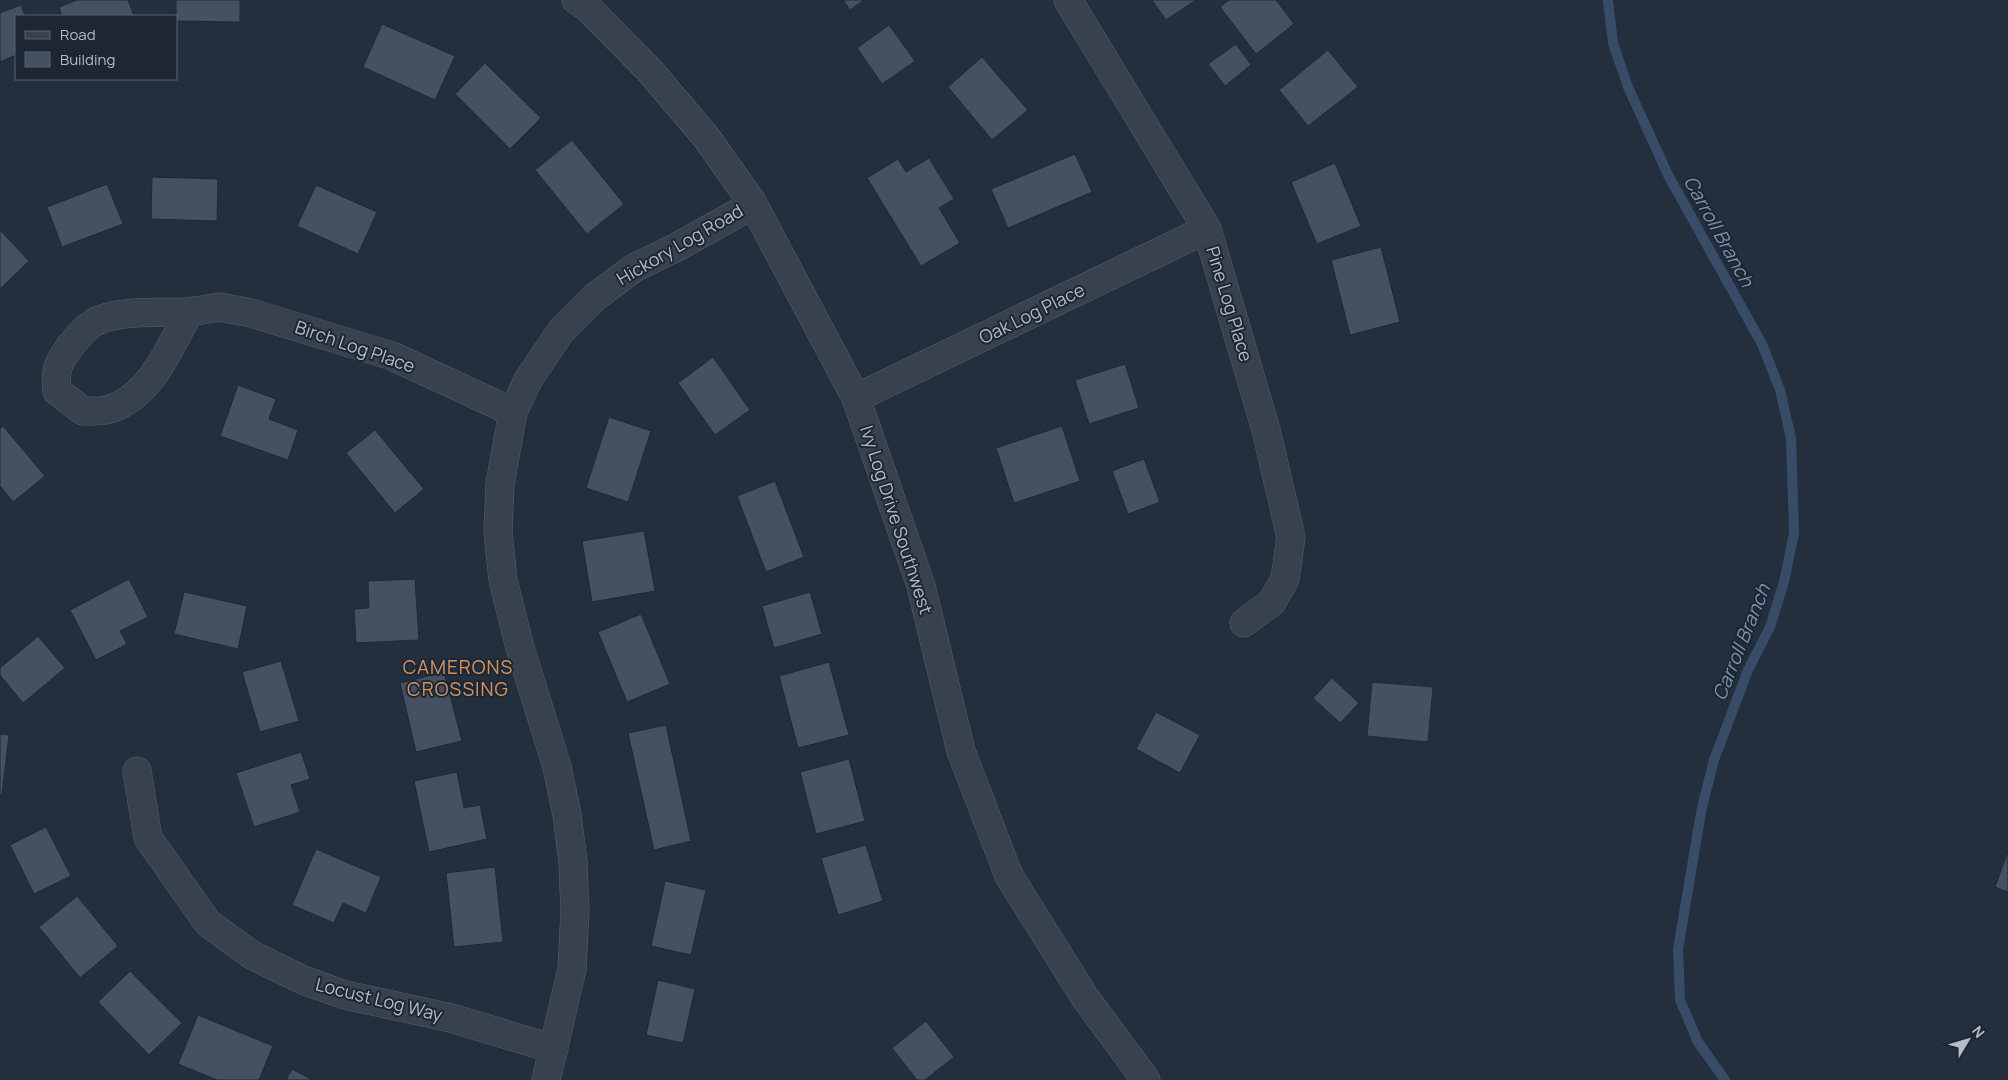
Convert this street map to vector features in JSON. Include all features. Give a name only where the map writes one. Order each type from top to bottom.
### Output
[{"type":"street","name":"Ivy Log Drive Southwest","points":[[576,0],[588,8],[650,71],[706,137],[752,202],[856,398],[921,586],[961,751],[1010,876],[1086,999],[1146,1080]]},
{"type":"street","name":"Pine Log Place","points":[[1068,0],[1207,230],[1266,430],[1291,536],[1285,579],[1272,602],[1244,623]]},
{"type":"street","name":"Hickory Log Road","points":[[546,1080],[572,970],[575,911],[573,862],[567,814],[557,768],[503,580],[498,532],[500,484],[513,412],[528,380],[562,331],[595,297],[634,268],[677,247],[744,209],[752,202]]},
{"type":"street","name":"Oak Log Place","points":[[856,398],[1207,230]]},
{"type":"street","name":"Birch Log Place","points":[[189,312],[156,371],[130,400],[108,410],[83,411],[57,391],[55,377],[62,357],[80,334],[95,322],[109,316],[189,312],[220,307],[251,313],[392,356],[513,412]]},
{"type":"street","name":"Locust Log Way","points":[[137,771],[148,838],[208,923],[252,955],[303,980],[345,995],[451,1018],[554,1049]]},
{"type":"building","points":[[77,0],[128,0],[134,15],[62,15],[59,7]]},
{"type":"building","points":[[176,0],[240,0],[240,22],[178,21],[178,15],[176,15]]},
{"type":"building","points":[[843,0],[864,0],[850,10]]},
{"type":"building","points":[[1152,0],[1196,0],[1166,20]]},
{"type":"building","points":[[1229,0],[1276,0],[1294,24],[1256,54],[1220,7]]},
{"type":"building","points":[[21,5],[25,15],[15,15],[15,55],[0,62],[0,13]]},
{"type":"building","points":[[382,24],[455,56],[435,100],[363,67]]},
{"type":"building","points":[[889,25],[915,61],[882,84],[857,48]]},
{"type":"building","points":[[1236,44],[1251,65],[1225,86],[1208,64]]},
{"type":"building","points":[[1328,50],[1358,87],[1308,126],[1279,90]]},
{"type":"building","points":[[982,57],[1028,110],[992,140],[948,87]]},
{"type":"building","points":[[485,63],[541,118],[510,149],[455,94]]},
{"type":"building","points":[[572,140],[624,204],[587,234],[535,170]]},
{"type":"building","points":[[1075,154],[1092,192],[1008,228],[991,189]]},
{"type":"building","points":[[929,158],[954,199],[939,208],[960,243],[921,266],[867,178],[898,159],[906,172]]},
{"type":"building","points":[[1335,163],[1361,226],[1317,244],[1291,182]]},
{"type":"building","points":[[152,177],[218,179],[217,221],[151,219]]},
{"type":"building","points":[[107,184],[123,224],[62,247],[47,207]]},
{"type":"building","points":[[316,185],[377,212],[358,254],[297,226]]},
{"type":"building","points":[[0,230],[29,261],[0,289]]},
{"type":"building","points":[[1381,247],[1400,322],[1350,335],[1331,260]]},
{"type":"building","points":[[713,357],[750,410],[715,435],[678,383]]},
{"type":"building","points":[[1125,364],[1139,408],[1089,424],[1075,380]]},
{"type":"building","points":[[238,385],[276,399],[269,419],[298,430],[288,460],[220,436]]},
{"type":"building","points":[[609,417],[651,431],[628,502],[586,488]]},
{"type":"building","points":[[3,426],[45,476],[13,502],[0,486],[0,429]]},
{"type":"building","points":[[1062,426],[1080,481],[1014,503],[996,448]]},
{"type":"building","points":[[375,430],[424,489],[395,513],[346,453]]},
{"type":"building","points":[[1144,459],[1160,502],[1128,514],[1112,471]]},
{"type":"building","points":[[775,481],[804,557],[766,572],[737,496]]},
{"type":"building","points":[[644,531],[655,591],[592,602],[582,541]]},
{"type":"building","points":[[129,579],[148,617],[120,631],[127,644],[96,660],[70,610]]},
{"type":"building","points":[[415,579],[419,640],[356,643],[354,609],[369,608],[368,581]]},
{"type":"building","points":[[184,592],[247,606],[238,649],[174,634]]},
{"type":"building","points":[[810,592],[822,634],[774,648],[762,606]]},
{"type":"building","points":[[641,614],[670,684],[627,702],[598,632]]},
{"type":"building","points":[[38,636],[65,668],[23,703],[0,675],[0,668]]},
{"type":"building","points":[[281,661],[299,721],[260,732],[242,672]]},
{"type":"building","points":[[829,662],[849,735],[798,748],[779,676]]},
{"type":"building","points":[[444,672],[462,741],[416,752],[400,683]]},
{"type":"building","points":[[1332,678],[1359,703],[1340,723],[1313,698]]},
{"type":"building","points":[[1372,682],[1433,687],[1428,742],[1367,736]]},
{"type":"building","points":[[1156,712],[1200,735],[1180,773],[1136,749]]},
{"type":"building","points":[[666,725],[691,841],[654,850],[628,733]]},
{"type":"building","points":[[0,734],[9,735],[2,795],[0,795]]},
{"type":"building","points":[[301,752],[310,779],[291,785],[300,812],[254,827],[236,773]]},
{"type":"building","points":[[849,759],[865,821],[816,834],[800,772]]},
{"type":"building","points":[[457,772],[464,808],[480,805],[487,839],[429,852],[414,781]]},
{"type":"building","points":[[46,827],[71,876],[34,894],[10,845]]},
{"type":"building","points":[[866,845],[883,901],[838,915],[821,858]]},
{"type":"building","points":[[316,849],[381,877],[366,913],[343,903],[334,923],[292,905]]},
{"type":"building","points":[[2008,851],[2008,892],[1995,887]]},
{"type":"building","points":[[495,867],[503,942],[454,947],[446,873]]},
{"type":"building","points":[[665,881],[706,890],[691,955],[651,946]]},
{"type":"building","points":[[77,896],[118,946],[80,978],[39,927]]},
{"type":"building","points":[[130,971],[182,1023],[149,1055],[98,1002]]},
{"type":"building","points":[[658,980],[695,989],[683,1043],[646,1035]]},
{"type":"building","points":[[198,1015],[273,1046],[259,1080],[217,1080],[178,1064]]},
{"type":"building","points":[[926,1021],[954,1057],[925,1080],[917,1080],[892,1048]]},
{"type":"building","points":[[292,1069],[313,1080],[286,1080]]},
{"type":"waterway","name":"Carroll Branch","points":[[1608,0],[1613,43],[1628,87],[1668,175],[1762,344],[1780,390],[1791,438],[1794,533],[1784,582],[1770,627],[1748,670],[1714,760],[1702,807],[1678,949],[1680,1000],[1698,1042],[1725,1080]]},
{"type":"district","name":"CAMERONS CROSSING","points":[[458,678]]}]
